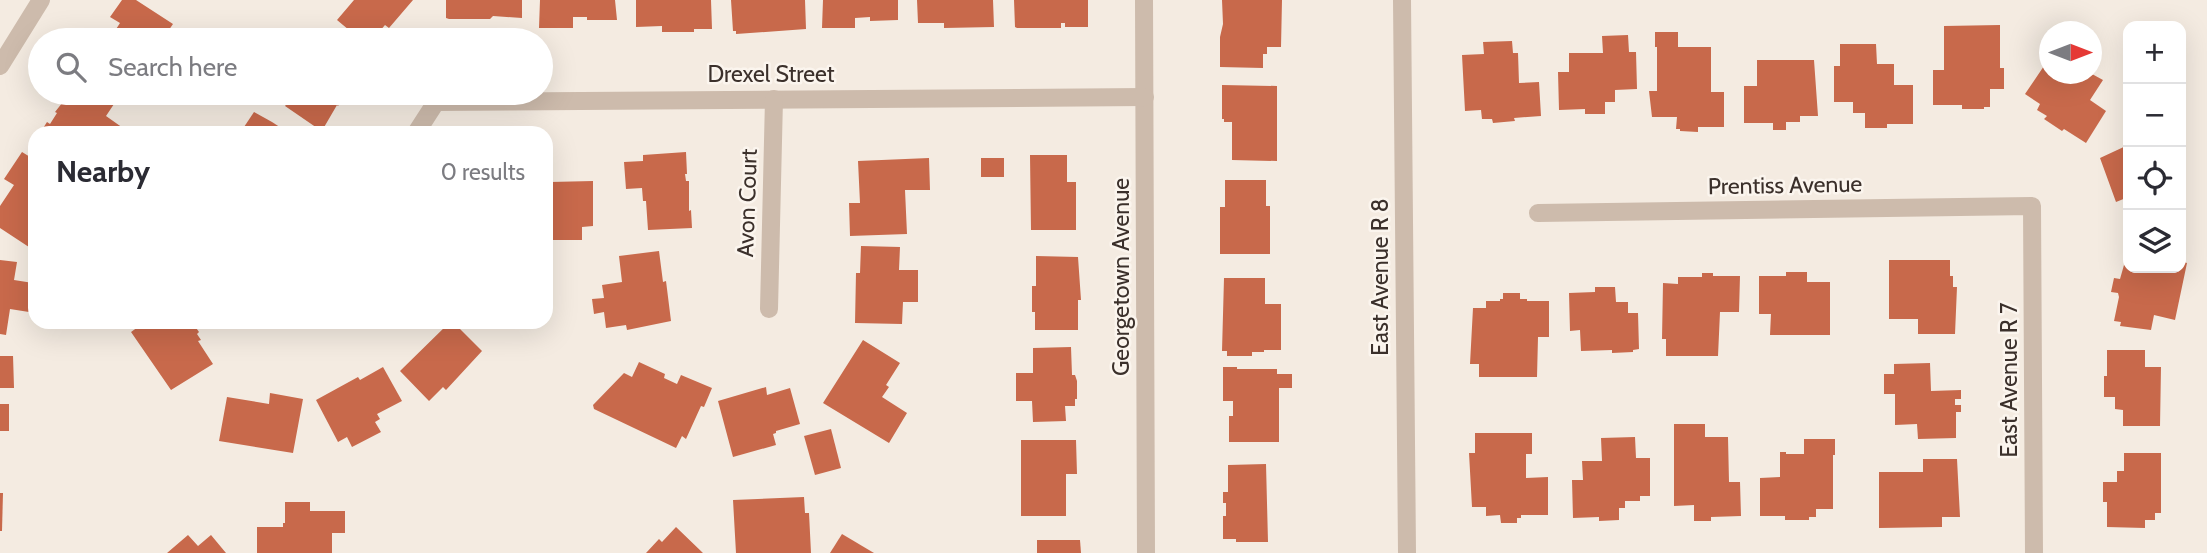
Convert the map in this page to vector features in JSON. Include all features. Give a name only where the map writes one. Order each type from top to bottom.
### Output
[{"type":"street","points":[[0,66],[41,0]]},
{"type":"street","name":"Georgetown Avenue","points":[[1144,0],[1146,553]]},
{"type":"street","name":"East Avenue R 8","points":[[1402,0],[1407,553]]},
{"type":"street","name":"Drexel Street","points":[[553,101],[1144,97]]},
{"type":"street","name":"Avon Court","points":[[769,309],[775,99]]},
{"type":"street","name":"Drexel Street","points":[[421,126],[434,105]]},
{"type":"street","name":"Prentiss Avenue","points":[[1538,213],[2032,206]]},
{"type":"street","name":"East Avenue R 7","points":[[2032,206],[2034,553]]},
{"type":"building","points":[[122,0],[136,0],[173,24],[170,28],[117,28],[120,23],[110,17]]},
{"type":"building","points":[[354,0],[413,0],[389,28],[385,25],[382,28],[347,28],[337,20]]},
{"type":"building","points":[[446,0],[522,0],[522,18],[493,16],[490,19],[449,19],[446,18]]},
{"type":"building","points":[[540,0],[615,0],[617,20],[573,17],[573,28],[539,28]]},
{"type":"building","points":[[636,0],[711,0],[712,29],[662,32],[662,26],[636,27]]},
{"type":"building","points":[[731,0],[805,0],[806,29],[736,34],[736,31],[733,31]]},
{"type":"building","points":[[823,0],[898,0],[898,20],[870,21],[870,17],[855,18],[855,28],[822,28]]},
{"type":"building","points":[[917,0],[993,0],[994,27],[944,28],[944,23],[918,23]]},
{"type":"building","points":[[1014,0],[1088,0],[1088,27],[1065,27],[1065,23],[1061,23],[1061,28],[1017,28]]},
{"type":"building","points":[[1222,0],[1282,0],[1281,47],[1267,47],[1267,54],[1263,54],[1263,68],[1220,67]]},
{"type":"building","points":[[2000,25],[2000,68],[2004,68],[2004,89],[1990,89],[1990,107],[1962,109],[1962,105],[1933,105],[1933,70],[1944,70],[1944,26]]},
{"type":"building","points":[[1655,32],[1678,32],[1678,47],[1711,47],[1711,92],[1724,92],[1724,127],[1698,127],[1698,132],[1680,131],[1676,129],[1677,117],[1652,117],[1649,91],[1657,91]]},
{"type":"building","points":[[1628,35],[1629,52],[1636,52],[1637,89],[1615,90],[1615,102],[1605,102],[1605,114],[1585,114],[1585,109],[1559,110],[1558,72],[1569,72],[1569,53],[1603,53],[1602,36]]},
{"type":"building","points":[[1512,41],[1513,53],[1518,53],[1519,83],[1539,82],[1541,116],[1493,123],[1492,119],[1482,119],[1481,110],[1465,111],[1462,55],[1484,54],[1483,42]]},
{"type":"building","points":[[1840,44],[1876,44],[1877,64],[1894,64],[1894,85],[1913,85],[1913,124],[1887,124],[1887,128],[1865,128],[1865,113],[1853,113],[1853,102],[1834,102],[1834,66],[1840,66]]},
{"type":"building","points":[[1757,60],[1814,60],[1818,116],[1800,116],[1800,122],[1786,122],[1786,130],[1773,130],[1773,123],[1744,123],[1744,86],[1757,86]]},
{"type":"building","points":[[2039,73],[2039,84],[2100,84],[2090,100],[2106,111],[2086,143],[2044,119],[2047,116],[2037,110],[2040,104],[2025,94]]},
{"type":"building","points":[[1222,85],[1277,86],[1277,161],[1232,160],[1232,122],[1224,122],[1222,119]]},
{"type":"building","points":[[61,105],[113,105],[106,116],[120,126],[44,126],[47,122],[50,124],[57,113],[55,112]]},
{"type":"building","points":[[337,105],[325,126],[314,126],[285,106]]},
{"type":"building","points":[[254,112],[278,126],[245,126]]},
{"type":"building","points":[[2123,147],[2123,199],[2116,202],[2100,158]]},
{"type":"building","points":[[22,152],[28,156],[28,246],[0,228],[0,206],[14,185],[4,179]]},
{"type":"building","points":[[686,152],[685,174],[686,181],[689,181],[692,228],[648,230],[646,201],[643,201],[642,188],[626,189],[624,162],[643,161],[643,155]]},
{"type":"building","points":[[1030,155],[1067,155],[1067,182],[1076,182],[1076,230],[1031,230]]},
{"type":"building","points":[[929,158],[930,190],[905,190],[907,234],[850,236],[849,203],[860,203],[858,161]]},
{"type":"building","points":[[981,158],[1004,158],[1004,177],[981,177]]},
{"type":"building","points":[[1225,180],[1266,180],[1266,206],[1270,206],[1270,254],[1220,254],[1220,207],[1225,207]]},
{"type":"building","points":[[593,181],[593,226],[582,227],[582,240],[553,240],[553,182]]},
{"type":"building","points":[[861,246],[900,247],[899,270],[918,270],[918,302],[903,302],[902,324],[855,323],[856,273],[860,273]]},
{"type":"building","points":[[659,251],[671,321],[627,330],[626,325],[606,328],[604,312],[594,314],[592,299],[604,298],[602,285],[622,282],[619,256]]},
{"type":"building","points":[[1036,256],[1078,257],[1081,300],[1078,300],[1078,330],[1035,330],[1032,286],[1036,286]]},
{"type":"building","points":[[0,260],[17,262],[14,280],[28,282],[28,312],[10,309],[6,335],[0,334]]},
{"type":"building","points":[[1889,260],[1950,260],[1950,276],[1953,276],[1953,287],[1957,287],[1955,334],[1918,334],[1918,319],[1889,319]]},
{"type":"building","points":[[2123,268],[2123,273],[2185,273],[2175,320],[2154,315],[2151,330],[2120,326],[2121,322],[2114,321],[2118,293],[2111,292],[2114,278],[2120,279]]},
{"type":"building","points":[[1786,272],[1807,272],[1807,282],[1830,282],[1830,335],[1770,335],[1771,314],[1759,314],[1759,276],[1786,276]]},
{"type":"building","points":[[1702,273],[1713,273],[1713,276],[1740,276],[1739,312],[1720,312],[1718,356],[1666,356],[1666,339],[1662,339],[1663,283],[1678,284],[1678,277],[1702,277]]},
{"type":"building","points":[[1224,278],[1265,278],[1265,304],[1281,304],[1281,350],[1252,352],[1252,356],[1227,356],[1227,351],[1222,351]]},
{"type":"building","points":[[1595,287],[1615,287],[1616,302],[1628,302],[1628,313],[1638,313],[1639,349],[1612,353],[1612,350],[1581,351],[1580,330],[1570,331],[1569,293],[1595,292]]},
{"type":"building","points":[[1503,293],[1520,293],[1520,299],[1527,301],[1549,301],[1549,337],[1538,337],[1537,377],[1479,377],[1479,364],[1470,364],[1473,308],[1486,308],[1486,301],[1500,301],[1503,299]]},
{"type":"building","points":[[135,329],[197,329],[201,340],[198,341],[213,364],[171,390],[131,332]]},
{"type":"building","points":[[443,329],[460,329],[482,351],[446,390],[443,387],[429,401],[400,371]]},
{"type":"building","points":[[863,340],[900,363],[882,397],[907,413],[889,443],[823,403]]},
{"type":"building","points":[[1071,347],[1072,375],[1075,375],[1077,381],[1075,406],[1065,406],[1066,421],[1033,422],[1032,401],[1016,401],[1016,373],[1033,373],[1033,348]]},
{"type":"building","points":[[2107,350],[2145,350],[2145,367],[2161,367],[2160,426],[2123,426],[2123,410],[2115,409],[2115,397],[2104,397]]},
{"type":"building","points":[[0,356],[13,356],[14,388],[0,388]]},
{"type":"building","points":[[639,362],[665,374],[664,378],[677,384],[681,375],[712,388],[686,439],[682,436],[676,448],[594,409],[593,405],[624,373],[632,377]]},
{"type":"building","points":[[1930,363],[1931,391],[1961,390],[1961,399],[1955,399],[1955,405],[1961,405],[1961,412],[1956,412],[1956,438],[1918,439],[1917,424],[1895,425],[1895,394],[1884,394],[1884,374],[1894,374],[1894,364]]},
{"type":"building","points":[[383,367],[402,401],[377,414],[380,419],[375,422],[381,432],[352,447],[347,437],[338,442],[316,400]]},
{"type":"building","points":[[1223,367],[1277,369],[1277,374],[1292,374],[1292,388],[1279,388],[1279,442],[1229,442],[1229,416],[1233,416],[1233,401],[1223,401]]},
{"type":"building","points":[[766,387],[767,395],[790,388],[800,424],[776,431],[773,434],[776,445],[733,457],[718,401]]},
{"type":"building","points":[[270,393],[303,399],[293,453],[219,441],[227,397],[269,404]]},
{"type":"building","points":[[0,404],[9,404],[9,431],[0,431]]},
{"type":"building","points":[[1674,424],[1705,424],[1705,437],[1728,437],[1729,482],[1740,482],[1741,516],[1711,517],[1711,521],[1694,521],[1694,505],[1674,506]]},
{"type":"building","points":[[831,429],[841,468],[815,475],[804,436]]},
{"type":"building","points":[[1475,433],[1532,433],[1532,454],[1526,454],[1526,478],[1548,477],[1548,515],[1521,515],[1521,518],[1517,518],[1517,523],[1501,523],[1500,515],[1486,516],[1486,507],[1472,507],[1469,453],[1475,453]]},
{"type":"building","points":[[1635,437],[1636,458],[1650,458],[1650,496],[1640,496],[1640,501],[1625,501],[1625,508],[1619,508],[1619,520],[1599,521],[1599,517],[1573,518],[1572,480],[1583,480],[1582,461],[1602,461],[1601,438]]},
{"type":"building","points":[[1804,439],[1835,439],[1833,509],[1816,509],[1816,517],[1809,517],[1809,520],[1760,516],[1760,478],[1780,477],[1780,452],[1804,454]]},
{"type":"building","points":[[1021,440],[1076,440],[1077,474],[1066,474],[1066,516],[1021,516]]},
{"type":"building","points":[[2124,453],[2161,453],[2161,513],[2155,513],[2155,520],[2145,520],[2145,528],[2107,527],[2107,502],[2103,502],[2103,482],[2117,482],[2117,471],[2124,471]]},
{"type":"building","points":[[1923,459],[1957,459],[1960,517],[1942,517],[1942,527],[1879,528],[1879,472],[1923,472]]},
{"type":"building","points":[[1266,464],[1268,542],[1236,542],[1236,539],[1223,539],[1226,503],[1223,503],[1223,492],[1228,492],[1228,465]]},
{"type":"building","points":[[0,493],[3,493],[2,531],[0,531]]},
{"type":"building","points":[[804,497],[805,513],[809,513],[811,553],[736,553],[733,500]]},
{"type":"building","points":[[285,502],[310,502],[310,511],[345,511],[345,533],[332,533],[332,553],[257,553],[257,527],[283,527]]},
{"type":"building","points":[[676,527],[703,553],[646,553],[659,539],[662,542]]},
{"type":"building","points":[[842,534],[874,553],[830,553]]},
{"type":"building","points":[[188,535],[198,546],[211,535],[226,553],[167,553]]},
{"type":"building","points":[[1037,540],[1080,540],[1081,553],[1037,553]]}]
